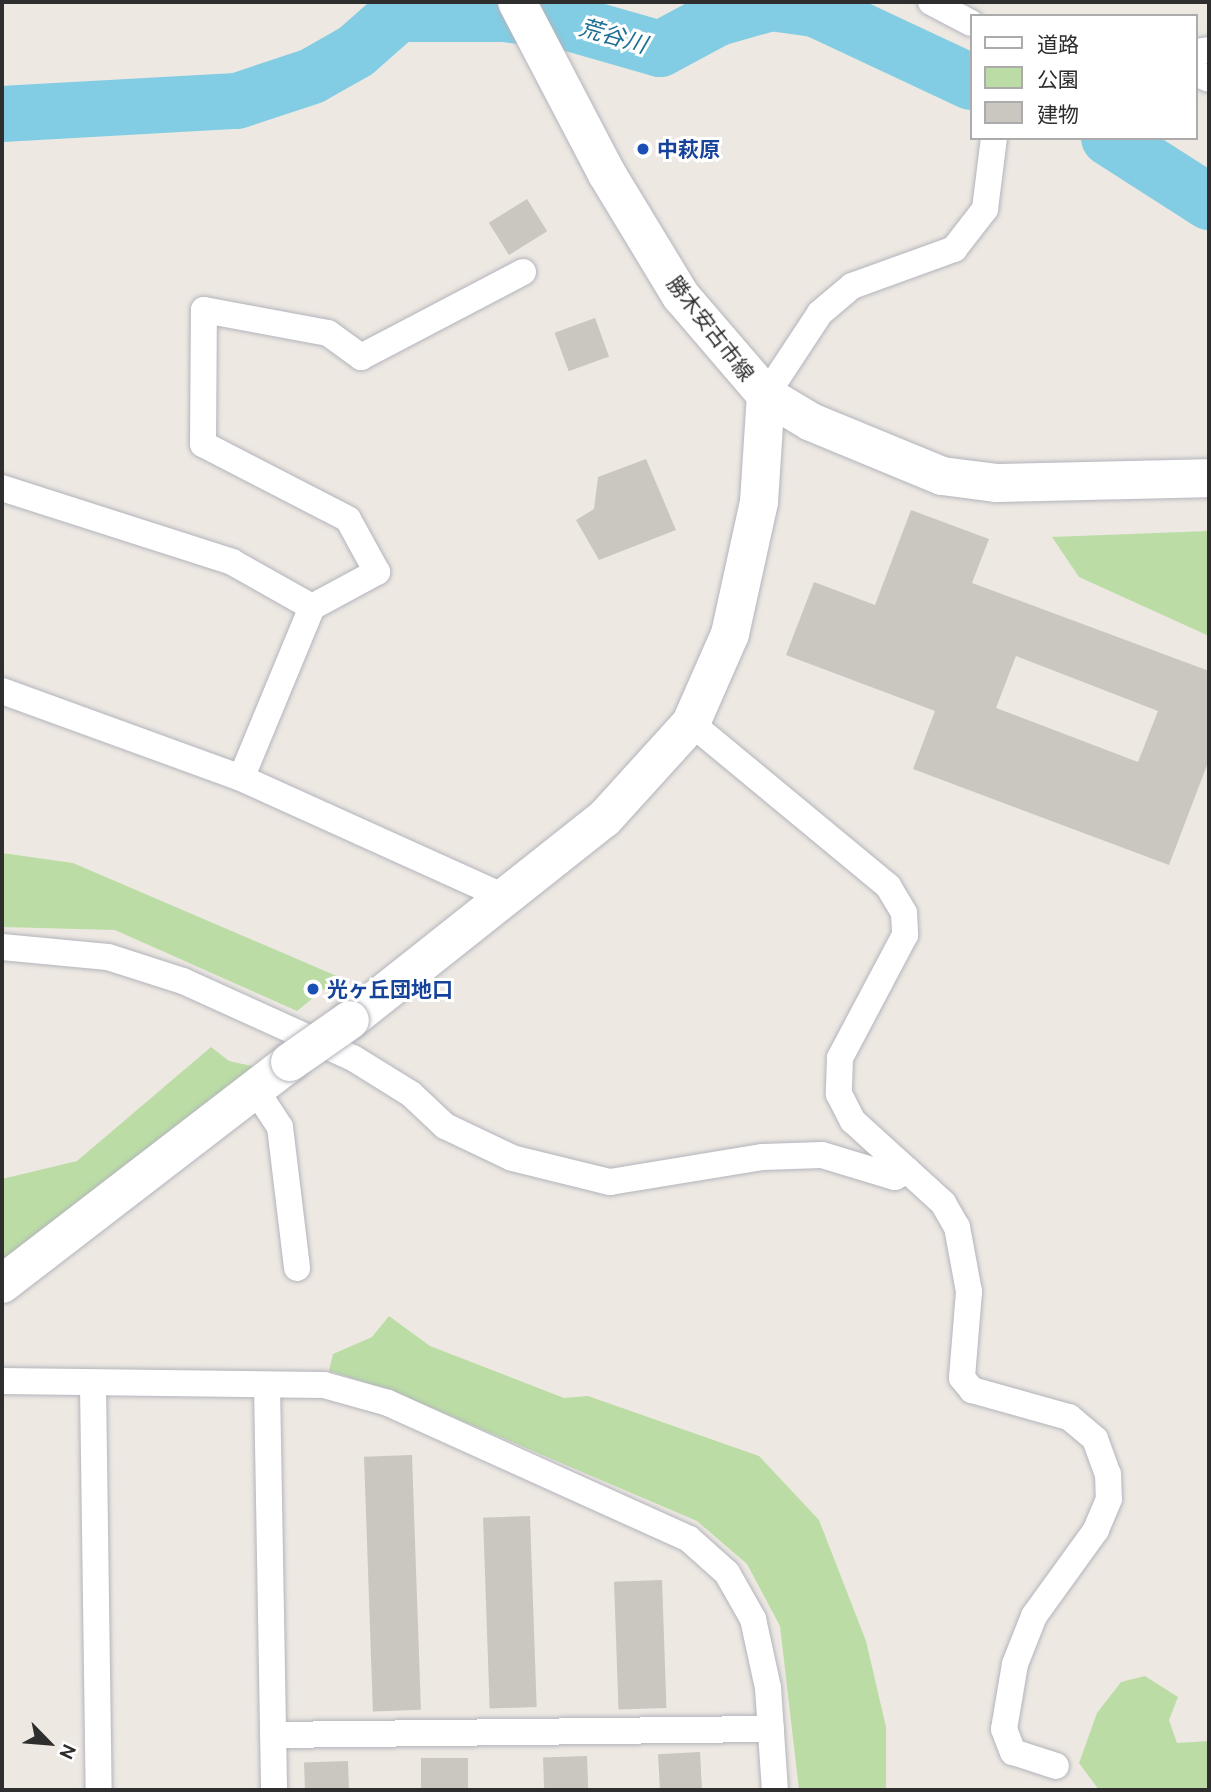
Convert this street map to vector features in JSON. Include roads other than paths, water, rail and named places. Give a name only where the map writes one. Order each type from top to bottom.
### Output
[{"type":"street","name":"勝木安古市線","points":[[517,2],[549,58],[607,174],[681,296],[766,395],[811,422],[942,476],[996,483],[1209,478]]},
{"type":"street","points":[[931,2],[970,22]]},
{"type":"street","points":[[2,1284],[290,1062],[350,1020],[502,895],[604,819],[691,723],[730,634],[759,502],[766,395],[820,313],[852,286],[954,249],[985,209],[994,140]]},
{"type":"street","points":[[241,778],[312,607],[377,572],[348,519],[203,444],[204,310],[328,333],[361,357],[523,272]]},
{"type":"street","points":[[2,488],[232,562],[312,607]]},
{"type":"street","points":[[2,691],[241,778],[502,895]]},
{"type":"street","points":[[691,723],[888,886],[904,913],[905,935],[840,1058],[839,1094],[853,1121],[943,1203],[957,1227],[969,1292],[962,1378],[972,1390],[1069,1418],[1095,1439],[1108,1474],[1110,1499],[1096,1530],[1034,1615],[1011,1690],[1004,1730],[1013,1752],[1056,1766]]},
{"type":"street","points":[[2,947],[108,957],[183,981],[352,1058],[411,1094],[445,1126],[512,1158],[610,1182],[763,1157],[822,1156],[894,1177],[907,1170]]},
{"type":"street","points":[[255,1089],[280,1127],[297,1268]]},
{"type":"street","points":[[2,1381],[93,1385],[324,1385],[388,1404],[689,1539],[727,1573],[752,1619],[771,1728],[775,1790]]},
{"type":"street","points":[[93,1385],[99,1790]]},
{"type":"street","points":[[267,1385],[274,1790]]},
{"type":"street","points":[[273,1735],[771,1728]]},
{"type":"waterway","name":"荒谷川","points":[[2,114],[237,101],[312,76],[356,51],[398,14],[504,14],[566,22],[660,49],[718,18],[771,3],[815,9],[970,82]]},
{"type":"waterway","name":"荒谷川","points":[[1112,140],[1209,202]]},
{"type":"place","name":"中萩原","points":[[643,149]]},
{"type":"place","name":"光ヶ丘団地口","points":[[313,989]]}]
